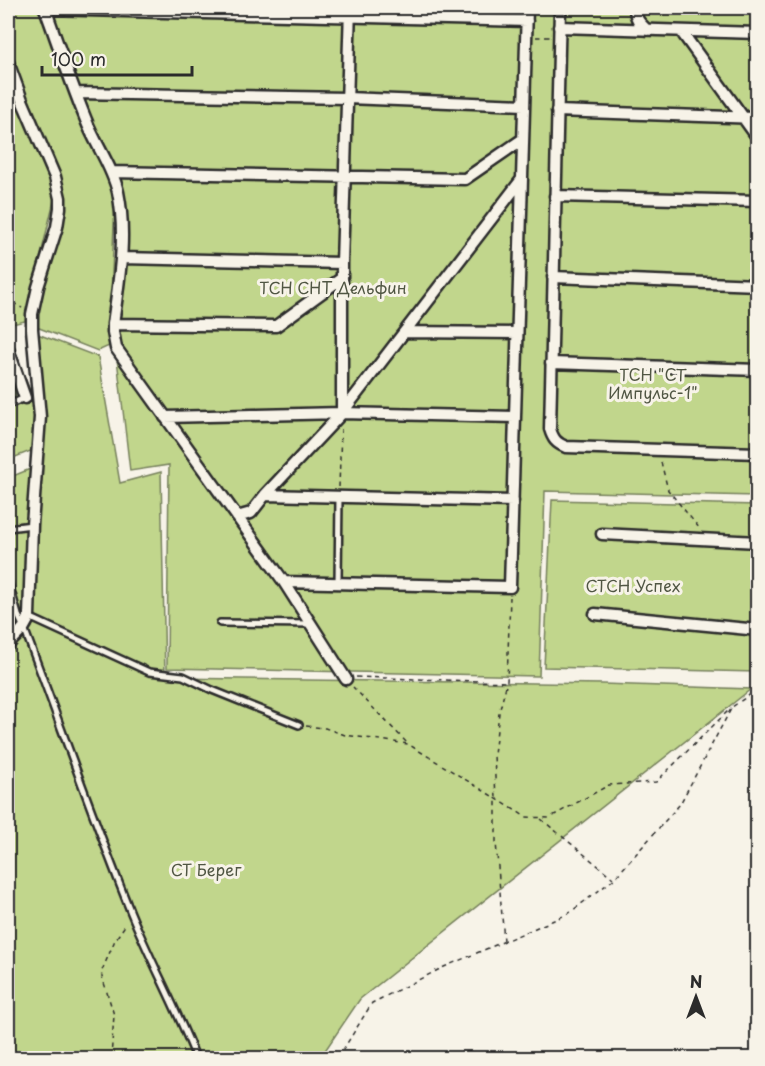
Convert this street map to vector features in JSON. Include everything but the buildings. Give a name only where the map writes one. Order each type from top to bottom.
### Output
[{"type":"street","points":[[346,679],[284,582],[116,348],[113,324],[122,258],[121,214],[117,190],[87,122],[45,8],[349,12],[527,21]]},
{"type":"street","points":[[284,582],[510,587],[527,8]]},
{"type":"street","points":[[560,8],[551,363],[550,429],[553,438],[557,444],[566,447],[758,453]]},
{"type":"street","points":[[635,8],[639,23],[647,30]]},
{"type":"street","points":[[342,413],[342,263],[349,12]]},
{"type":"street","points":[[559,32],[647,30],[758,33]]},
{"type":"street","points":[[681,31],[758,138]]},
{"type":"street","points":[[8,62],[55,177],[60,198],[57,227],[38,286],[32,314],[40,417],[27,623],[10,638]]},
{"type":"street","points":[[76,93],[347,98],[524,105]]},
{"type":"street","points":[[557,111],[758,118]]},
{"type":"street","points":[[111,172],[465,179],[523,139]]},
{"type":"street","points":[[237,517],[251,513],[342,413],[522,179]]},
{"type":"street","points":[[555,196],[758,201]]},
{"type":"street","points":[[122,258],[342,263]]},
{"type":"street","points":[[553,277],[758,285]]},
{"type":"street","points":[[113,324],[276,326],[342,278]]},
{"type":"street","points":[[405,332],[517,333]]},
{"type":"street","points":[[8,349],[25,398]]},
{"type":"street","points":[[551,363],[758,370]]},
{"type":"street","points":[[165,417],[342,413],[514,417]]},
{"type":"street","points":[[265,495],[513,501]]},
{"type":"street","points":[[602,534],[758,542]]},
{"type":"street","points":[[595,614],[758,630]]},
{"type":"lane","points":[[8,405],[25,398]]},
{"type":"lane","points":[[338,583],[339,497]]},
{"type":"lane","points":[[8,528],[32,525]]},
{"type":"lane","points":[[8,580],[18,615],[27,623],[149,672],[183,676],[299,725]]},
{"type":"lane","points":[[27,623],[132,916],[185,1030],[196,1059]]},
{"type":"lane","points":[[220,623],[312,624]]},
{"type":"path","points":[[526,37],[559,32]]},
{"type":"path","points":[[8,295],[12,302],[32,314]]},
{"type":"path","points":[[339,497],[342,413]]},
{"type":"path","points":[[657,450],[668,490],[709,540]]},
{"type":"path","points":[[504,941],[496,842],[494,755],[499,712],[507,682],[510,587]]},
{"type":"path","points":[[507,682],[352,677],[346,679],[408,744],[525,817],[549,819],[609,785],[656,782],[732,707],[757,690],[758,684]]},
{"type":"path","points":[[338,1059],[372,1003],[444,967],[568,914],[614,879],[680,804],[732,707]]},
{"type":"path","points":[[299,725],[325,728],[345,735],[408,744]]},
{"type":"path","points":[[540,818],[614,879]]},
{"type":"path","points":[[111,1059],[114,1015],[101,973],[115,940],[132,916]]},
{"type":"green space","points":[[8,8],[40,8],[107,174],[115,200],[109,346],[98,351],[34,326],[63,195],[8,51]]},
{"type":"green space","name":"ТСН СНТ Дельфин","points":[[49,8],[757,8],[757,496],[545,491],[539,676],[167,668],[169,465],[130,471],[113,324],[118,200]]},
{"type":"green space","points":[[8,68],[56,192],[25,321],[8,325]]},
{"type":"green space","points":[[8,332],[34,402],[38,448],[8,460]]},
{"type":"green space","name":"СТ Берег","points":[[35,333],[98,357],[120,483],[161,472],[165,678],[602,684],[751,689],[360,999],[320,1058],[8,1058],[8,478],[40,465]]},
{"type":"green space","name":"СТСН Успех","points":[[552,500],[757,505],[757,672],[544,667]]},
{"type":"park label","name":"ТСН \"СТ Импульс-1\"","points":[[653,383]]}]
